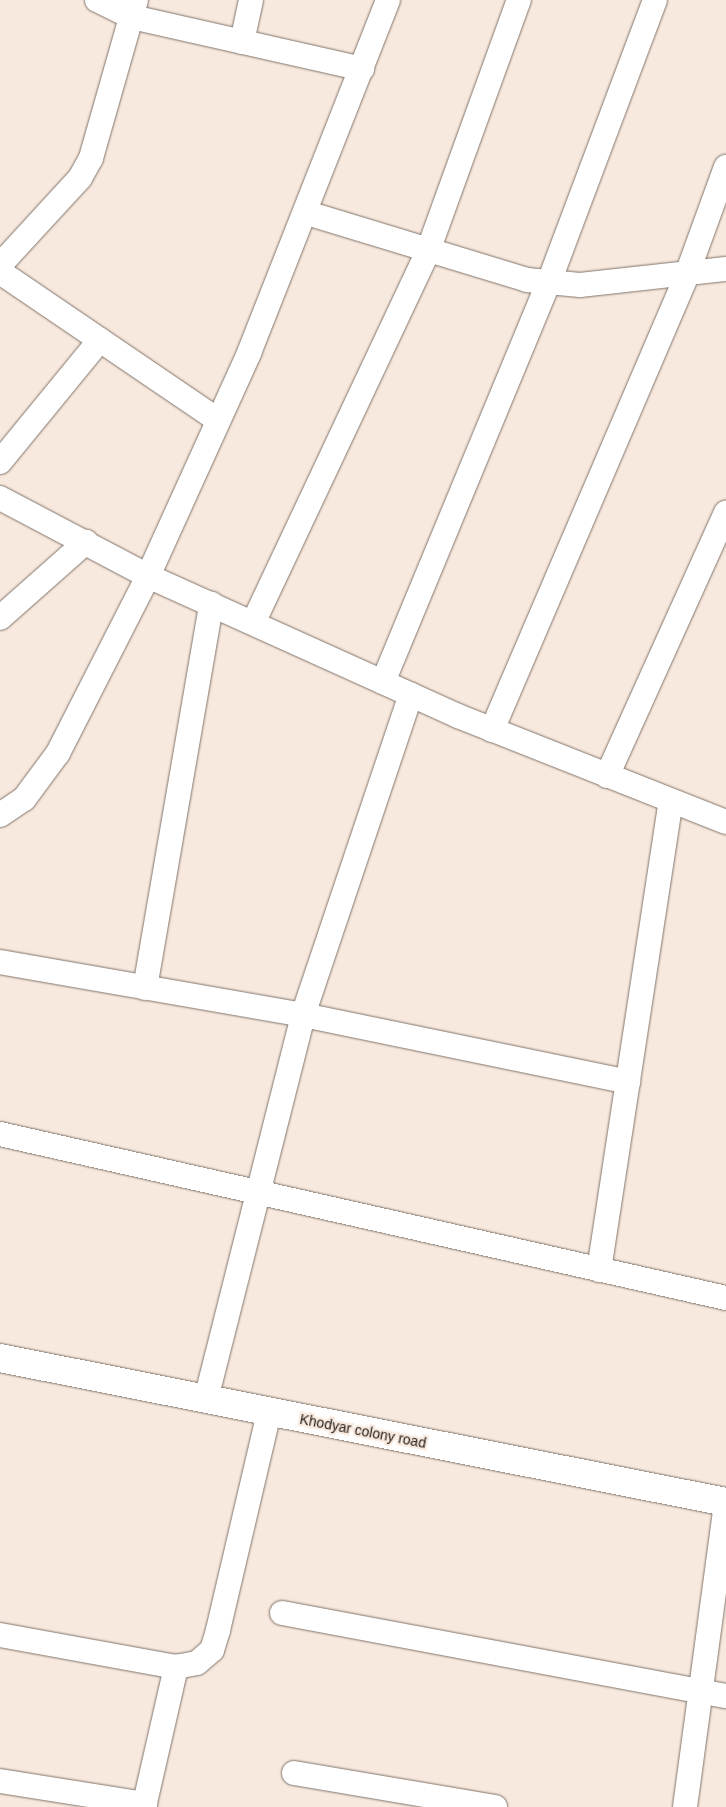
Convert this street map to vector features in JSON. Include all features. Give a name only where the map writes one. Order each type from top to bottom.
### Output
[{"type":"street","points":[[97,0],[134,8],[242,42],[362,69]]},
{"type":"street","points":[[242,42],[251,0]]},
{"type":"street","points":[[0,815],[24,799],[58,753],[148,576],[218,420],[307,213],[388,0]]},
{"type":"street","points":[[254,621],[428,252],[519,0]]},
{"type":"street","points":[[383,682],[549,282],[655,0]]},
{"type":"street","points":[[0,265],[80,178],[91,158],[134,8]]},
{"type":"street","points":[[492,730],[687,274],[726,167]]},
{"type":"street","points":[[307,213],[428,252],[549,282],[580,285],[726,269]]},
{"type":"street","points":[[0,272],[218,420]]},
{"type":"street","points":[[0,462],[100,340]]},
{"type":"street","points":[[0,498],[148,576],[254,621],[411,695],[492,730],[726,822]]},
{"type":"street","points":[[607,776],[726,513]]},
{"type":"street","points":[[0,618],[86,542]]},
{"type":"street","points":[[145,988],[211,604]]},
{"type":"street","points":[[206,1399],[303,1015],[411,695]]},
{"type":"street","points":[[599,1270],[672,802]]},
{"type":"street","points":[[0,962],[303,1015],[628,1082]]},
{"type":"street","points":[[0,1134],[258,1194],[726,1298]]},
{"type":"street","name":"Khodyar colony road","points":[[0,1358],[726,1503]]},
{"type":"street","points":[[0,1635],[176,1667],[197,1663],[212,1650],[269,1412]]},
{"type":"street","points":[[685,1807],[726,1503]]},
{"type":"street","points":[[282,1613],[726,1696]]},
{"type":"street","points":[[0,1781],[144,1806],[176,1667]]},
{"type":"street","points":[[294,1772],[495,1807]]}]
